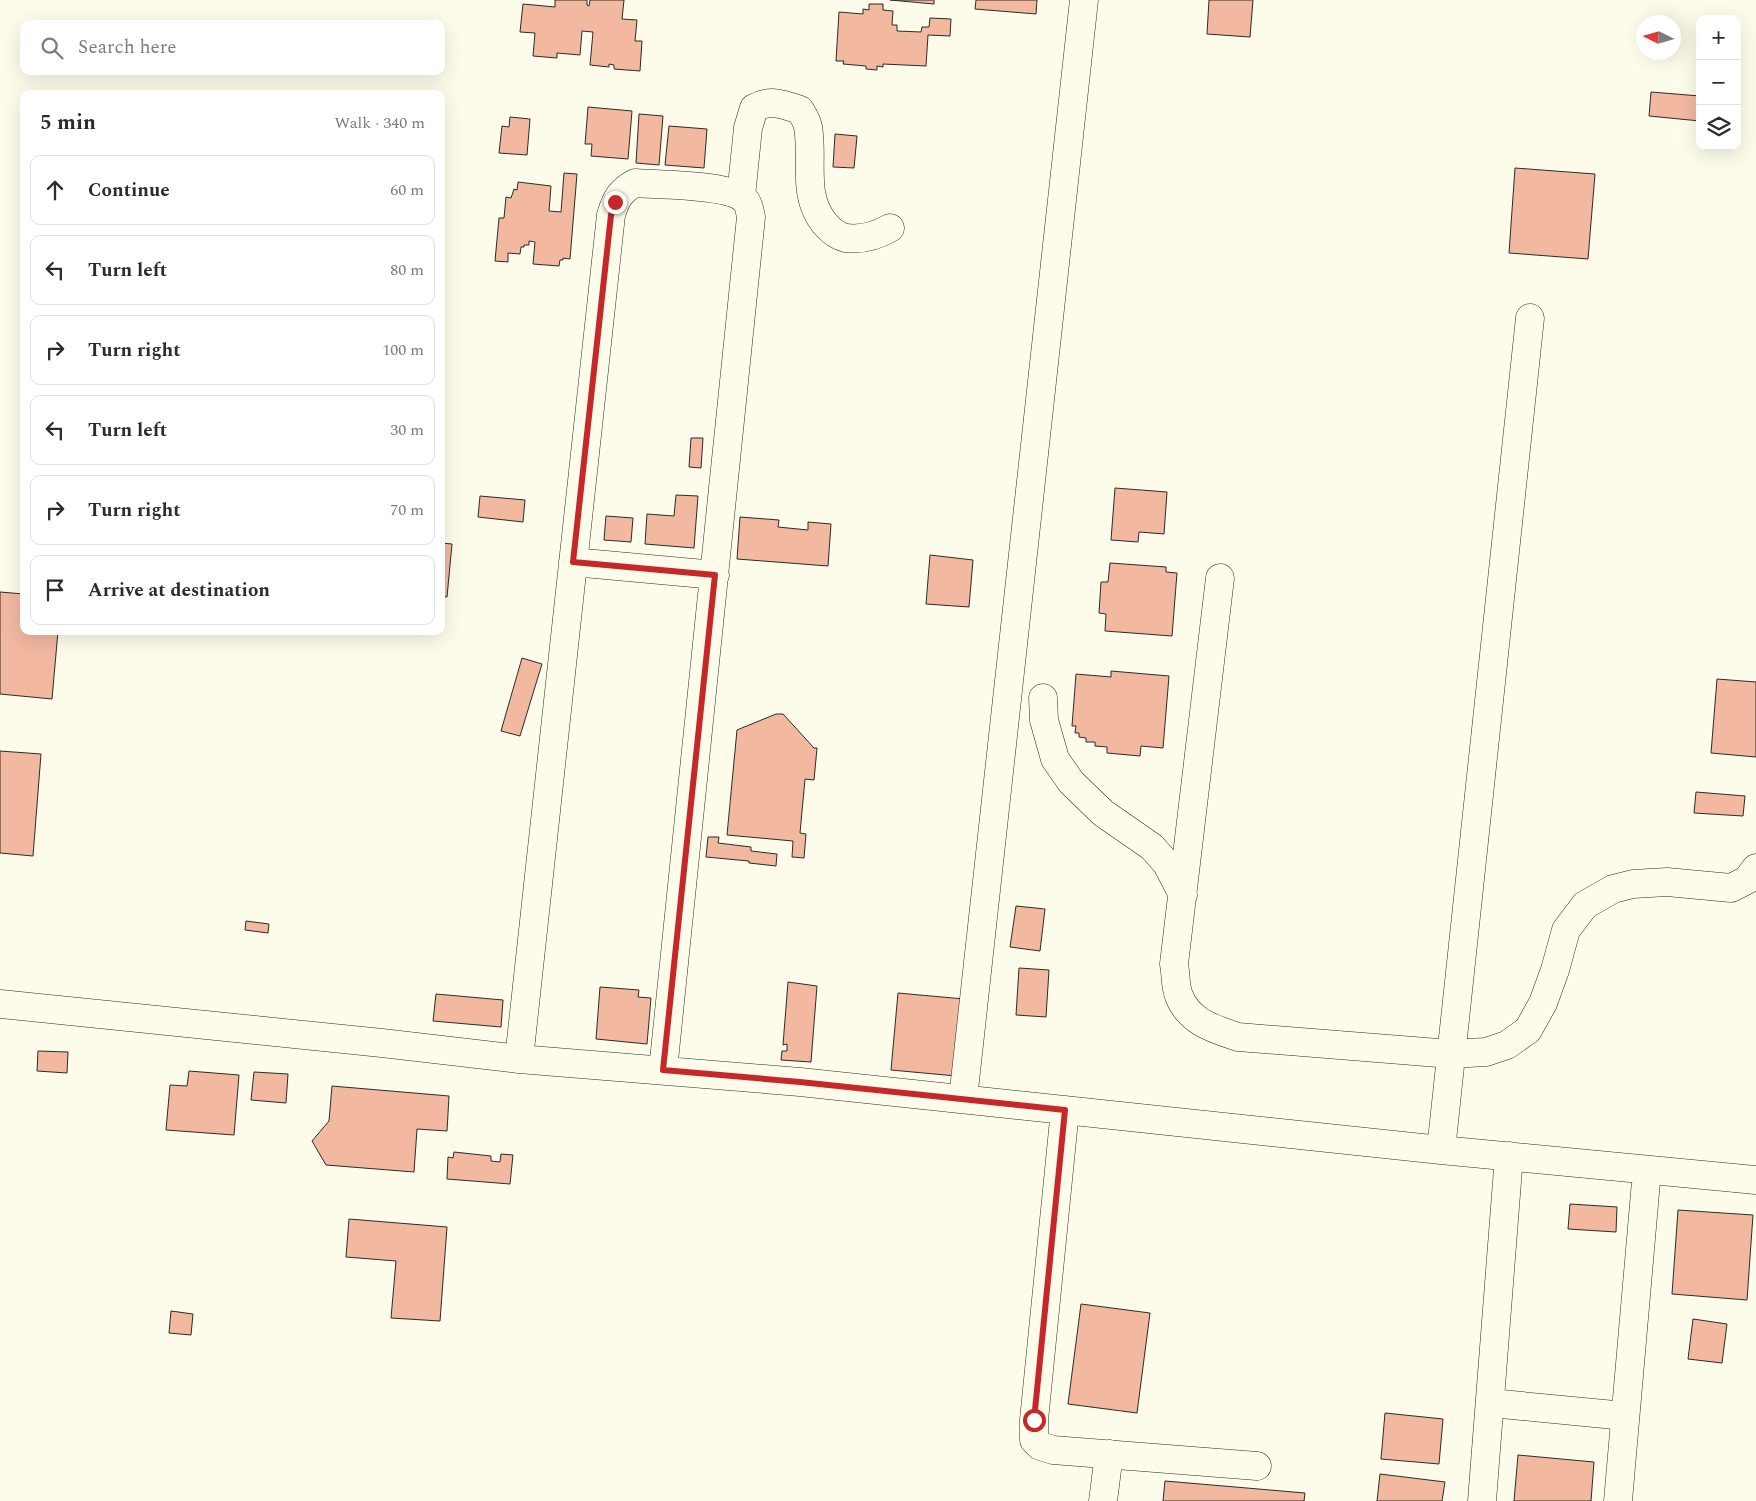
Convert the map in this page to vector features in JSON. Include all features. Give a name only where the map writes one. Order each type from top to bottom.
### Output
[{"type":"street","points":[[963,1099],[1084,0]]},
{"type":"street","points":[[741,196],[748,128],[754,108],[764,103],[781,103],[800,110],[808,125],[810,146],[808,168],[812,195],[817,214],[827,226],[838,237],[855,239],[878,236],[890,228]]},
{"type":"street","points":[[519,1059],[611,215],[615,202],[625,188],[635,183],[718,189],[741,196],[747,201],[751,218],[663,1070]]},
{"type":"street","points":[[1442,1150],[1530,318]]},
{"type":"street","points":[[573,562],[715,575]]},
{"type":"street","points":[[1220,578],[1174,964],[1179,995],[1190,1014],[1207,1027],[1238,1037],[1452,1054],[1486,1052],[1507,1046],[1528,1030],[1544,1003],[1566,930],[1584,905],[1614,889],[1632,884],[1667,882],[1731,888],[1747,880],[1756,868]]},
{"type":"street","points":[[1043,698],[1044,720],[1055,759],[1071,782],[1103,813],[1152,846],[1167,864],[1182,895]]},
{"type":"street","points":[[0,1004],[519,1059],[800,1082],[1442,1150],[1756,1180]]},
{"type":"street","points":[[1065,1110],[1034,1420],[1034,1440],[1040,1446],[1052,1450],[1257,1466]]},
{"type":"street","points":[[1482,1501],[1509,1156]]},
{"type":"street","points":[[1618,1501],[1647,1170]]},
{"type":"street","points":[[1491,1403],[1625,1416]]},
{"type":"street","points":[[1103,1501],[1109,1454]]},
{"type":"building","points":[[555,0],[587,0],[587,5],[589,6],[590,0],[624,0],[622,19],[637,20],[635,41],[642,41],[640,71],[614,69],[614,65],[609,64],[609,67],[590,65],[593,32],[582,31],[580,55],[557,53],[557,58],[533,56],[535,33],[520,32],[523,4],[555,7]]},
{"type":"building","points":[[890,0],[934,0],[934,4]]},
{"type":"building","points":[[976,0],[1037,0],[1036,14],[975,9]]},
{"type":"building","points":[[1209,0],[1253,0],[1250,37],[1207,34]]},
{"type":"building","points":[[869,4],[883,4],[883,10],[893,11],[892,25],[897,25],[897,31],[921,32],[922,27],[929,27],[930,18],[951,19],[950,36],[928,35],[926,66],[883,64],[883,67],[877,66],[877,70],[866,69],[866,66],[843,64],[844,61],[836,61],[839,12],[863,14],[863,9],[869,10]]},
{"type":"building","points":[[1651,92],[1696,96],[1696,121],[1649,116]]},
{"type":"building","points":[[588,107],[632,111],[628,159],[591,156],[592,144],[585,144]]},
{"type":"building","points":[[639,114],[663,116],[659,165],[636,163]]},
{"type":"building","points":[[510,117],[530,119],[527,155],[499,153],[502,126],[509,127]]},
{"type":"building","points":[[669,126],[707,129],[704,168],[665,165]]},
{"type":"building","points":[[835,134],[857,136],[854,168],[833,167]]},
{"type":"building","points":[[1515,168],[1595,174],[1588,259],[1509,253]]},
{"type":"building","points":[[564,173],[577,174],[570,259],[563,258],[563,260],[560,260],[559,266],[533,264],[535,242],[529,241],[529,245],[521,247],[520,254],[508,253],[508,262],[495,261],[499,218],[504,218],[506,197],[511,198],[514,189],[517,190],[518,182],[551,186],[549,211],[561,212]]},
{"type":"building","points":[[691,438],[703,438],[701,468],[689,467]]},
{"type":"building","points":[[1115,488],[1167,492],[1164,534],[1139,532],[1138,542],[1111,540]]},
{"type":"building","points":[[676,495],[698,496],[694,548],[645,544],[647,514],[674,516]]},
{"type":"building","points":[[480,496],[525,500],[523,522],[478,517]]},
{"type":"building","points":[[606,516],[633,518],[631,542],[604,540]]},
{"type":"building","points":[[740,517],[779,520],[778,527],[808,530],[808,522],[831,524],[828,566],[737,559]]},
{"type":"building","points":[[445,543],[452,544],[447,597],[445,597]]},
{"type":"building","points":[[930,555],[973,560],[969,607],[926,604]]},
{"type":"building","points":[[1110,563],[1166,567],[1166,572],[1177,573],[1172,636],[1105,631],[1106,614],[1099,613],[1101,582],[1108,582]]},
{"type":"building","points":[[0,592],[20,594],[20,635],[58,635],[52,699],[0,694]]},
{"type":"building","points":[[522,658],[542,664],[520,736],[501,731]]},
{"type":"building","points":[[1111,671],[1169,676],[1163,748],[1141,746],[1140,756],[1107,753],[1107,747],[1095,746],[1095,742],[1086,742],[1086,738],[1079,737],[1079,733],[1075,733],[1076,726],[1072,726],[1076,674],[1111,677]]},
{"type":"building","points":[[1717,679],[1756,682],[1756,757],[1711,753]]},
{"type":"building","points":[[776,714],[783,714],[814,748],[817,748],[814,780],[805,779],[800,833],[806,834],[804,858],[792,857],[793,841],[727,835],[737,730]]},
{"type":"building","points":[[0,751],[41,754],[33,856],[0,853]]},
{"type":"building","points":[[1696,792],[1745,796],[1743,816],[1694,813]]},
{"type":"building","points":[[708,837],[719,837],[718,843],[751,847],[751,851],[777,854],[776,866],[749,863],[749,861],[706,857]]},
{"type":"building","points":[[1016,906],[1045,909],[1040,951],[1010,947]]},
{"type":"building","points":[[246,921],[269,924],[268,933],[245,930]]},
{"type":"building","points":[[1019,968],[1049,970],[1046,1017],[1016,1015]]},
{"type":"building","points":[[788,982],[817,986],[811,1062],[781,1060],[782,1051],[787,1051],[787,1044],[783,1045]]},
{"type":"building","points":[[600,987],[639,990],[638,997],[651,998],[647,1044],[596,1039]]},
{"type":"building","points":[[898,993],[964,999],[956,1076],[891,1070]]},
{"type":"building","points":[[436,994],[503,1000],[501,1027],[433,1021]]},
{"type":"building","points":[[38,1051],[68,1052],[67,1073],[37,1071]]},
{"type":"building","points":[[189,1071],[239,1075],[234,1135],[166,1130],[170,1085],[187,1086]]},
{"type":"building","points":[[254,1072],[288,1074],[286,1103],[251,1100]]},
{"type":"building","points":[[332,1086],[449,1096],[447,1131],[417,1129],[414,1172],[326,1165],[312,1141],[329,1121]]},
{"type":"building","points":[[454,1152],[491,1156],[491,1161],[500,1162],[501,1154],[513,1155],[510,1184],[447,1179],[448,1157],[453,1158]]},
{"type":"building","points":[[1570,1204],[1617,1207],[1616,1232],[1568,1229]]},
{"type":"building","points":[[1678,1210],[1753,1215],[1747,1300],[1672,1294]]},
{"type":"building","points":[[349,1219],[447,1227],[440,1321],[391,1318],[396,1261],[346,1257]]},
{"type":"building","points":[[1081,1304],[1150,1313],[1137,1413],[1068,1404]]},
{"type":"building","points":[[171,1311],[193,1314],[191,1335],[169,1333]]},
{"type":"building","points":[[1693,1319],[1727,1324],[1722,1363],[1688,1359]]},
{"type":"building","points":[[1385,1413],[1443,1419],[1439,1464],[1381,1459]]},
{"type":"building","points":[[1518,1455],[1594,1462],[1591,1501],[1514,1501]]},
{"type":"building","points":[[1380,1474],[1445,1482],[1442,1501],[1377,1501]]},
{"type":"building","points":[[1165,1481],[1305,1493],[1304,1501],[1163,1501]]},
{"type":"route","points":[[615,202],[611,215],[573,562],[715,575],[663,1070],[800,1082],[1065,1110],[1034,1420]]}]
